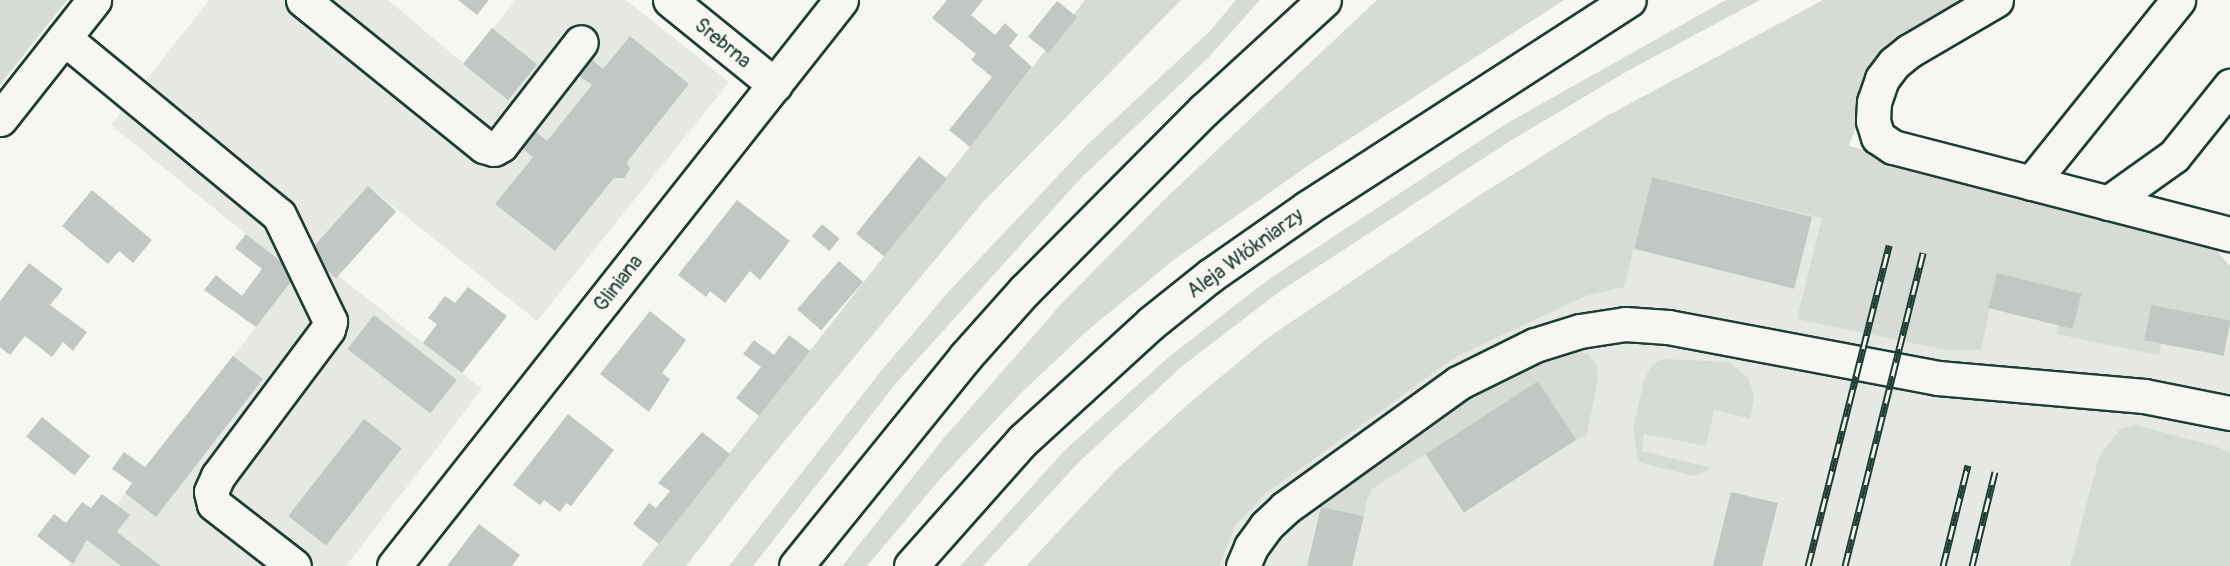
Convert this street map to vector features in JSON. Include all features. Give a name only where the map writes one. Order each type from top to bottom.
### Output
[{"type":"main road","points":[[0,119],[94,0]]},
{"type":"main road","points":[[303,0],[484,146],[494,148],[501,145],[580,42]]},
{"type":"main road","name":"Srebrna","points":[[670,0],[775,85]]},
{"type":"main road","name":"Gliniana","points":[[394,566],[841,0]]},
{"type":"main road","points":[[796,566],[966,356],[1024,291],[1188,125],[1324,0]]},
{"type":"main road","name":"Aleja Włókniarzy","points":[[911,566],[1023,440],[1151,323],[1211,275],[1307,208],[1629,0]]},
{"type":"main road","points":[[1996,0],[1909,51],[1894,63],[1882,79],[1874,102],[1873,121],[1878,137],[1893,147],[2230,234]]},
{"type":"main road","points":[[2031,183],[2178,0]]},
{"type":"main road","points":[[64,38],[279,215],[330,321],[328,329],[218,476],[211,492],[214,504],[294,566]]},
{"type":"main road","points":[[2108,204],[2174,156],[2230,86]]},
{"type":"main road","points":[[1243,566],[1261,533],[1285,508],[1458,383],[1535,345],[1591,329],[1625,324],[1668,327],[1938,378],[2144,396],[2230,414]]},
{"type":"shaded area","points":[[0,0],[67,0],[0,85]]},
{"type":"shaded area","points":[[209,0],[388,0],[464,64],[516,0],[626,0],[729,82],[537,321],[368,186],[312,255],[482,389],[346,566],[68,566],[297,275],[111,125]]},
{"type":"shaded area","points":[[1085,0],[1181,0],[983,202],[763,467],[686,566],[641,566]]},
{"type":"shaded area","points":[[1236,0],[1260,0],[1207,59],[1081,178],[897,382],[753,566],[729,566],[881,371],[950,290],[1087,145],[1210,31]]},
{"type":"shaded area","points":[[1377,0],[1564,0],[1312,163],[1176,258],[1087,331],[1021,393],[940,479],[867,566],[842,566],[944,438],[1063,302],[1167,197]]},
{"type":"shaded area","points":[[1726,0],[1760,0],[1631,69],[1510,141],[1279,292],[1181,367],[1078,463],[983,566],[960,566],[1065,450],[1170,356],[1269,279],[1504,125]]},
{"type":"shaded area","points":[[1823,0],[1975,0],[1880,56],[1849,146],[2201,239],[2216,250],[2230,266],[2230,321],[2151,305],[2144,340],[2161,343],[2159,355],[2056,334],[2058,325],[2073,328],[2080,294],[1997,274],[1981,350],[1946,350],[1797,319],[1822,218],[1652,177],[1624,287],[1586,296],[1457,356],[1265,494],[1236,525],[1219,566],[1026,566],[1116,470],[1186,406],[1269,337],[1483,193],[1603,118]]},
{"type":"shaded area","points":[[1655,151],[2230,299],[2230,566],[1115,566]]},
{"type":"shaded area","points":[[1577,352],[1588,354],[1596,363],[1598,378],[1587,435],[1576,440],[1538,381],[1372,489],[1367,499],[1364,516],[1312,505],[1472,389],[1509,371],[1553,356]]},
{"type":"shaded area","points":[[1663,359],[1729,362],[1748,378],[1752,388],[1754,399],[1750,419],[1714,410],[1706,446],[1644,434],[1642,451],[1712,468],[1694,476],[1638,462],[1633,428],[1644,380],[1652,365]]},
{"type":"shaded area","points":[[2136,425],[2218,447],[2230,453],[2230,566],[2070,566],[2099,457],[2120,429]]},
{"type":"building","points":[[458,0],[489,0],[477,15]]},
{"type":"building","points":[[947,0],[983,0],[971,15],[995,35],[1005,23],[1018,35],[1009,46],[1032,67],[970,147],[949,130],[992,77],[971,60],[976,54],[932,18]]},
{"type":"building","points":[[1057,1],[1077,17],[1048,53],[1028,37]]},
{"type":"building","points":[[492,28],[537,65],[508,100],[463,64]]},
{"type":"building","points":[[630,36],[689,84],[627,162],[630,169],[624,178],[614,178],[555,251],[495,204],[533,157],[518,145],[532,128],[547,141],[592,85],[577,74],[590,58],[603,69]]},
{"type":"building","points":[[919,156],[947,179],[884,256],[856,234]]},
{"type":"building","points":[[1652,177],[1812,217],[1794,289],[1634,249]]},
{"type":"building","points":[[368,186],[396,211],[336,278],[308,253]]},
{"type":"building","points":[[92,190],[152,240],[133,263],[119,251],[108,264],[62,226]]},
{"type":"building","points":[[737,200],[790,241],[760,280],[750,271],[725,303],[710,291],[706,297],[678,275]]},
{"type":"building","points":[[822,224],[840,239],[829,251],[812,236]]},
{"type":"building","points":[[246,234],[297,274],[256,327],[204,290],[216,275],[242,296],[262,269],[235,248]]},
{"type":"building","points":[[839,261],[863,282],[821,330],[797,309]]},
{"type":"building","points":[[29,263],[63,289],[50,305],[87,332],[73,351],[63,342],[52,357],[25,336],[10,355],[0,347],[0,301]]},
{"type":"building","points":[[1997,273],[2081,294],[2073,329],[1988,308]]},
{"type":"building","points":[[468,287],[507,316],[462,373],[423,343],[437,324],[428,318],[445,296],[455,303]]},
{"type":"building","points":[[2151,305],[2230,320],[2224,356],[2144,340]]},
{"type":"building","points":[[650,311],[686,340],[662,373],[670,379],[649,412],[600,374]]},
{"type":"building","points":[[374,315],[457,380],[430,414],[348,349]]},
{"type":"building","points":[[789,335],[810,351],[759,416],[736,398],[761,367],[743,354],[754,340],[774,355]]},
{"type":"building","points":[[233,356],[263,379],[156,517],[125,493],[132,483],[112,469],[124,452],[145,467]]},
{"type":"building","points":[[1538,381],[1576,440],[1464,513],[1426,454]]},
{"type":"building","points":[[568,414],[614,450],[571,506],[566,503],[560,512],[544,500],[540,505],[513,485]]},
{"type":"building","points":[[42,417],[90,456],[74,475],[26,436]]},
{"type":"building","points":[[364,419],[402,449],[326,545],[288,516]]},
{"type":"building","points":[[702,432],[730,454],[659,544],[633,524],[649,503],[656,508],[670,491],[658,483]]},
{"type":"building","points":[[1731,492],[1778,503],[1762,566],[1713,566]]},
{"type":"building","points":[[102,494],[130,515],[117,532],[161,566],[121,566],[87,540],[73,564],[37,536],[54,514],[66,523],[82,502],[91,508]]},
{"type":"building","points":[[1321,507],[1364,516],[1352,566],[1307,566]]},
{"type":"building","points":[[479,524],[520,555],[512,566],[447,566]]},
{"type":"railway","points":[[1808,566],[1889,245]]},
{"type":"railway","points":[[1845,566],[1923,253]]},
{"type":"railway","points":[[1943,566],[1968,465]]},
{"type":"railway","points":[[1972,566],[1995,472]]}]
